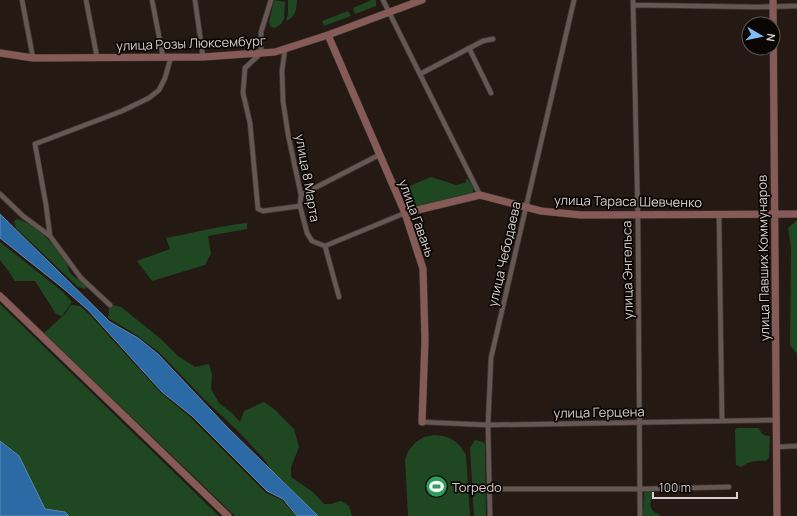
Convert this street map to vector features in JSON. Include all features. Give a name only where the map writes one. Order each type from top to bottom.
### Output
[{"type":"street","points":[[22,0],[34,58]]},
{"type":"street","points":[[86,0],[96,57]]},
{"type":"street","points":[[50,236],[35,144],[122,112],[149,98],[159,90],[165,78],[167,57],[152,0]]},
{"type":"street","points":[[195,0],[203,57]]},
{"type":"street","points":[[271,0],[261,32],[260,53],[245,68],[243,93],[250,123],[258,209],[263,211],[300,206]]},
{"type":"street","points":[[383,0],[480,195]]},
{"type":"street","name":"улица Розы Люксембург","points":[[0,53],[34,58],[203,57],[260,53],[285,49],[328,35],[422,0]]},
{"type":"street","name":"улица Чебодаева","points":[[490,516],[488,425],[491,358],[574,0]]},
{"type":"street","points":[[633,3],[773,3],[797,6]]},
{"type":"street","name":"улица Энгельса","points":[[633,3],[638,223],[640,516]]},
{"type":"street","name":"улица Павших Коммунаров","points":[[773,3],[778,516]]},
{"type":"street","name":"улица Гавань","points":[[328,35],[405,213],[423,270],[425,340],[422,422]]},
{"type":"street","points":[[420,74],[483,41],[493,39]]},
{"type":"street","points":[[469,48],[491,93]]},
{"type":"street","name":"улица 8 Марта","points":[[285,49],[282,71],[283,101],[288,134],[301,194],[300,206],[307,233],[312,241],[325,246]]},
{"type":"street","points":[[301,194],[379,155]]},
{"type":"street","points":[[0,194],[23,216],[50,236],[81,278],[110,305]]},
{"type":"street","name":"улица Тараса Шевченко","points":[[325,246],[405,213],[480,195],[525,208],[581,215],[637,216],[797,214]]},
{"type":"street","points":[[719,215],[722,420]]},
{"type":"street","points":[[325,246],[339,297]]},
{"type":"street","points":[[0,296],[228,516]]},
{"type":"street","name":"улица Герцена","points":[[422,422],[488,425],[777,420]]},
{"type":"street","points":[[777,447],[797,446]]},
{"type":"street","points":[[489,488],[639,489],[729,487]]},
{"type":"green space","points":[[274,0],[285,2],[284,19],[281,24],[275,28],[271,27],[269,22]]},
{"type":"green space","points":[[288,0],[297,0],[294,15],[286,21],[288,14]]},
{"type":"green space","points":[[372,0],[376,0],[376,6],[355,14],[353,8]]},
{"type":"green space","points":[[348,11],[351,16],[324,26],[322,21]]},
{"type":"green space","points":[[431,177],[456,185],[465,183],[467,178],[473,187],[473,193],[415,207],[405,200],[400,190]]},
{"type":"green space","points":[[17,219],[32,226],[46,237],[68,264],[69,271],[75,278],[85,282],[87,286],[85,289],[78,287],[16,228],[14,221]]},
{"type":"green space","points":[[797,220],[797,354],[790,345],[791,248],[788,228]]},
{"type":"green space","points":[[247,223],[247,229],[208,236],[211,254],[205,265],[152,281],[137,261],[170,249],[166,238]]},
{"type":"green space","points":[[0,242],[63,292],[72,302],[62,316],[56,314],[35,281],[15,281],[0,260]]},
{"type":"green space","points":[[0,304],[219,516],[69,516],[65,512],[45,509],[19,456],[0,441]]},
{"type":"green space","points":[[71,305],[80,306],[90,315],[161,393],[190,417],[266,493],[282,500],[296,516],[235,516],[44,333],[65,314]]},
{"type":"green space","points":[[113,305],[121,307],[161,339],[178,356],[195,367],[209,364],[212,375],[211,389],[219,403],[232,413],[240,422],[244,411],[264,402],[274,409],[294,429],[299,447],[291,467],[291,477],[313,492],[324,504],[331,504],[341,501],[349,506],[352,516],[314,516],[280,483],[264,459],[238,431],[204,399],[159,352],[132,332],[108,318],[109,308]]},
{"type":"green space","points":[[737,428],[759,428],[763,434],[770,436],[769,458],[766,461],[753,461],[741,467],[736,465],[735,430]]},
{"type":"green space","name":"Torpedo","points":[[434,435],[453,440],[460,446],[466,455],[470,516],[408,516],[405,459],[409,450],[416,442],[424,437]]},
{"type":"green space","points":[[475,440],[485,444],[486,516],[474,516],[470,448]]},
{"type":"green space","points":[[646,490],[654,493],[650,506],[655,513],[659,514],[660,516],[643,516],[644,492]]},
{"type":"water","points":[[0,214],[110,322],[138,338],[158,354],[228,428],[318,516],[297,516],[283,499],[267,491],[192,416],[162,392],[88,310],[0,238]]},
{"type":"water","points":[[0,441],[19,456],[45,509],[65,512],[69,516],[0,516]]},
{"type":"place","name":"Torpedo","points":[[437,487]]}]
